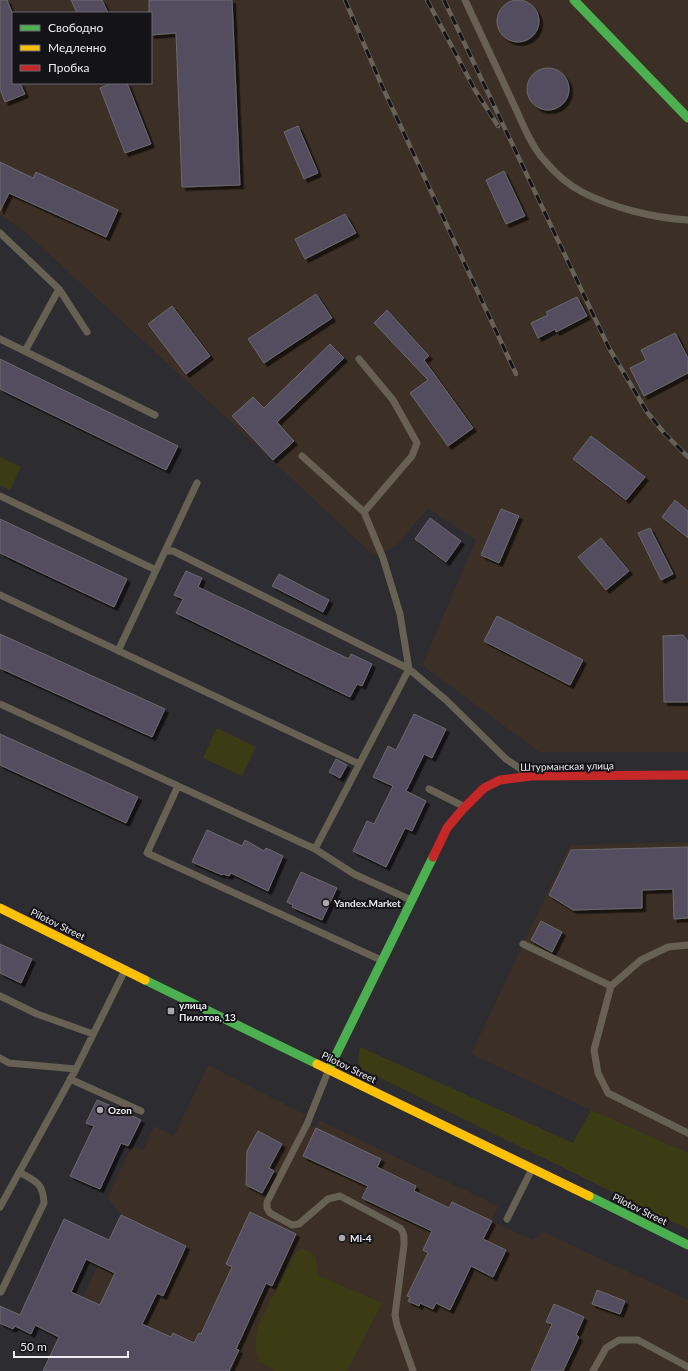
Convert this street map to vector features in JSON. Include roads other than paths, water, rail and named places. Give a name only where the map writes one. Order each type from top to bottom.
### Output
[{"type":"street","points":[[574,0],[688,118]]},
{"type":"street","name":"Штурманская улица","points":[[329,1069],[381,960],[447,828],[465,806],[492,783],[512,778],[531,776],[688,775]]},
{"type":"street","name":"Pilotov Street","points":[[0,908],[688,1245]]},
{"type":"lane","points":[[465,0],[521,120],[543,160],[561,177],[582,192],[606,202],[644,214],[688,220]]},
{"type":"lane","points":[[0,233],[58,289],[87,332]]},
{"type":"lane","points":[[25,352],[58,289]]},
{"type":"lane","points":[[0,339],[154,415]]},
{"type":"lane","points":[[359,359],[393,400],[417,443],[412,456],[364,512]]},
{"type":"lane","points":[[302,456],[364,512],[383,558],[400,614],[409,669],[315,849]]},
{"type":"lane","points":[[118,650],[197,483]]},
{"type":"lane","points":[[0,496],[156,570]]},
{"type":"lane","points":[[165,551],[173,551],[409,669],[446,700],[506,759],[531,776]]},
{"type":"lane","points":[[0,596],[359,764]]},
{"type":"lane","points":[[0,704],[315,849],[354,874],[412,900]]},
{"type":"lane","points":[[178,786],[147,853],[381,960]]},
{"type":"lane","points":[[430,789],[465,806]]},
{"type":"lane","points":[[523,944],[611,986]]},
{"type":"lane","points":[[688,945],[668,947],[641,960],[611,986],[594,1050],[598,1073],[608,1093],[688,1133]]},
{"type":"lane","points":[[0,1207],[76,1069],[125,970]]},
{"type":"lane","points":[[0,996],[37,1014],[93,1034]]},
{"type":"lane","points":[[0,1058],[9,1063],[76,1069]]},
{"type":"lane","points":[[329,1069],[307,1124],[267,1202],[267,1208],[270,1213],[292,1225],[299,1224],[328,1199],[340,1196],[403,1231],[404,1245],[396,1315],[397,1325],[413,1371]]},
{"type":"lane","points":[[70,1079],[141,1111]]},
{"type":"lane","points":[[507,1219],[532,1169]]},
{"type":"lane","points":[[1,1292],[44,1202],[44,1192],[39,1184],[19,1172]]},
{"type":"lane","points":[[593,1371],[606,1348],[619,1340],[638,1340],[688,1367]]},
{"type":"railway","points":[[345,0],[382,86],[516,374]]},
{"type":"railway","points":[[427,0],[475,90],[498,126]]},
{"type":"railway","points":[[444,0],[609,348],[647,412],[665,434],[688,457]]},
{"type":"place","name":"Yandex.Market","points":[[326,903]]},
{"type":"place","name":"улица Пилотов, 13","points":[[171,1011]]},
{"type":"place","name":"Ozon","points":[[100,1110]]},
{"type":"place","name":"Mi-4","points":[[342,1238]]}]
